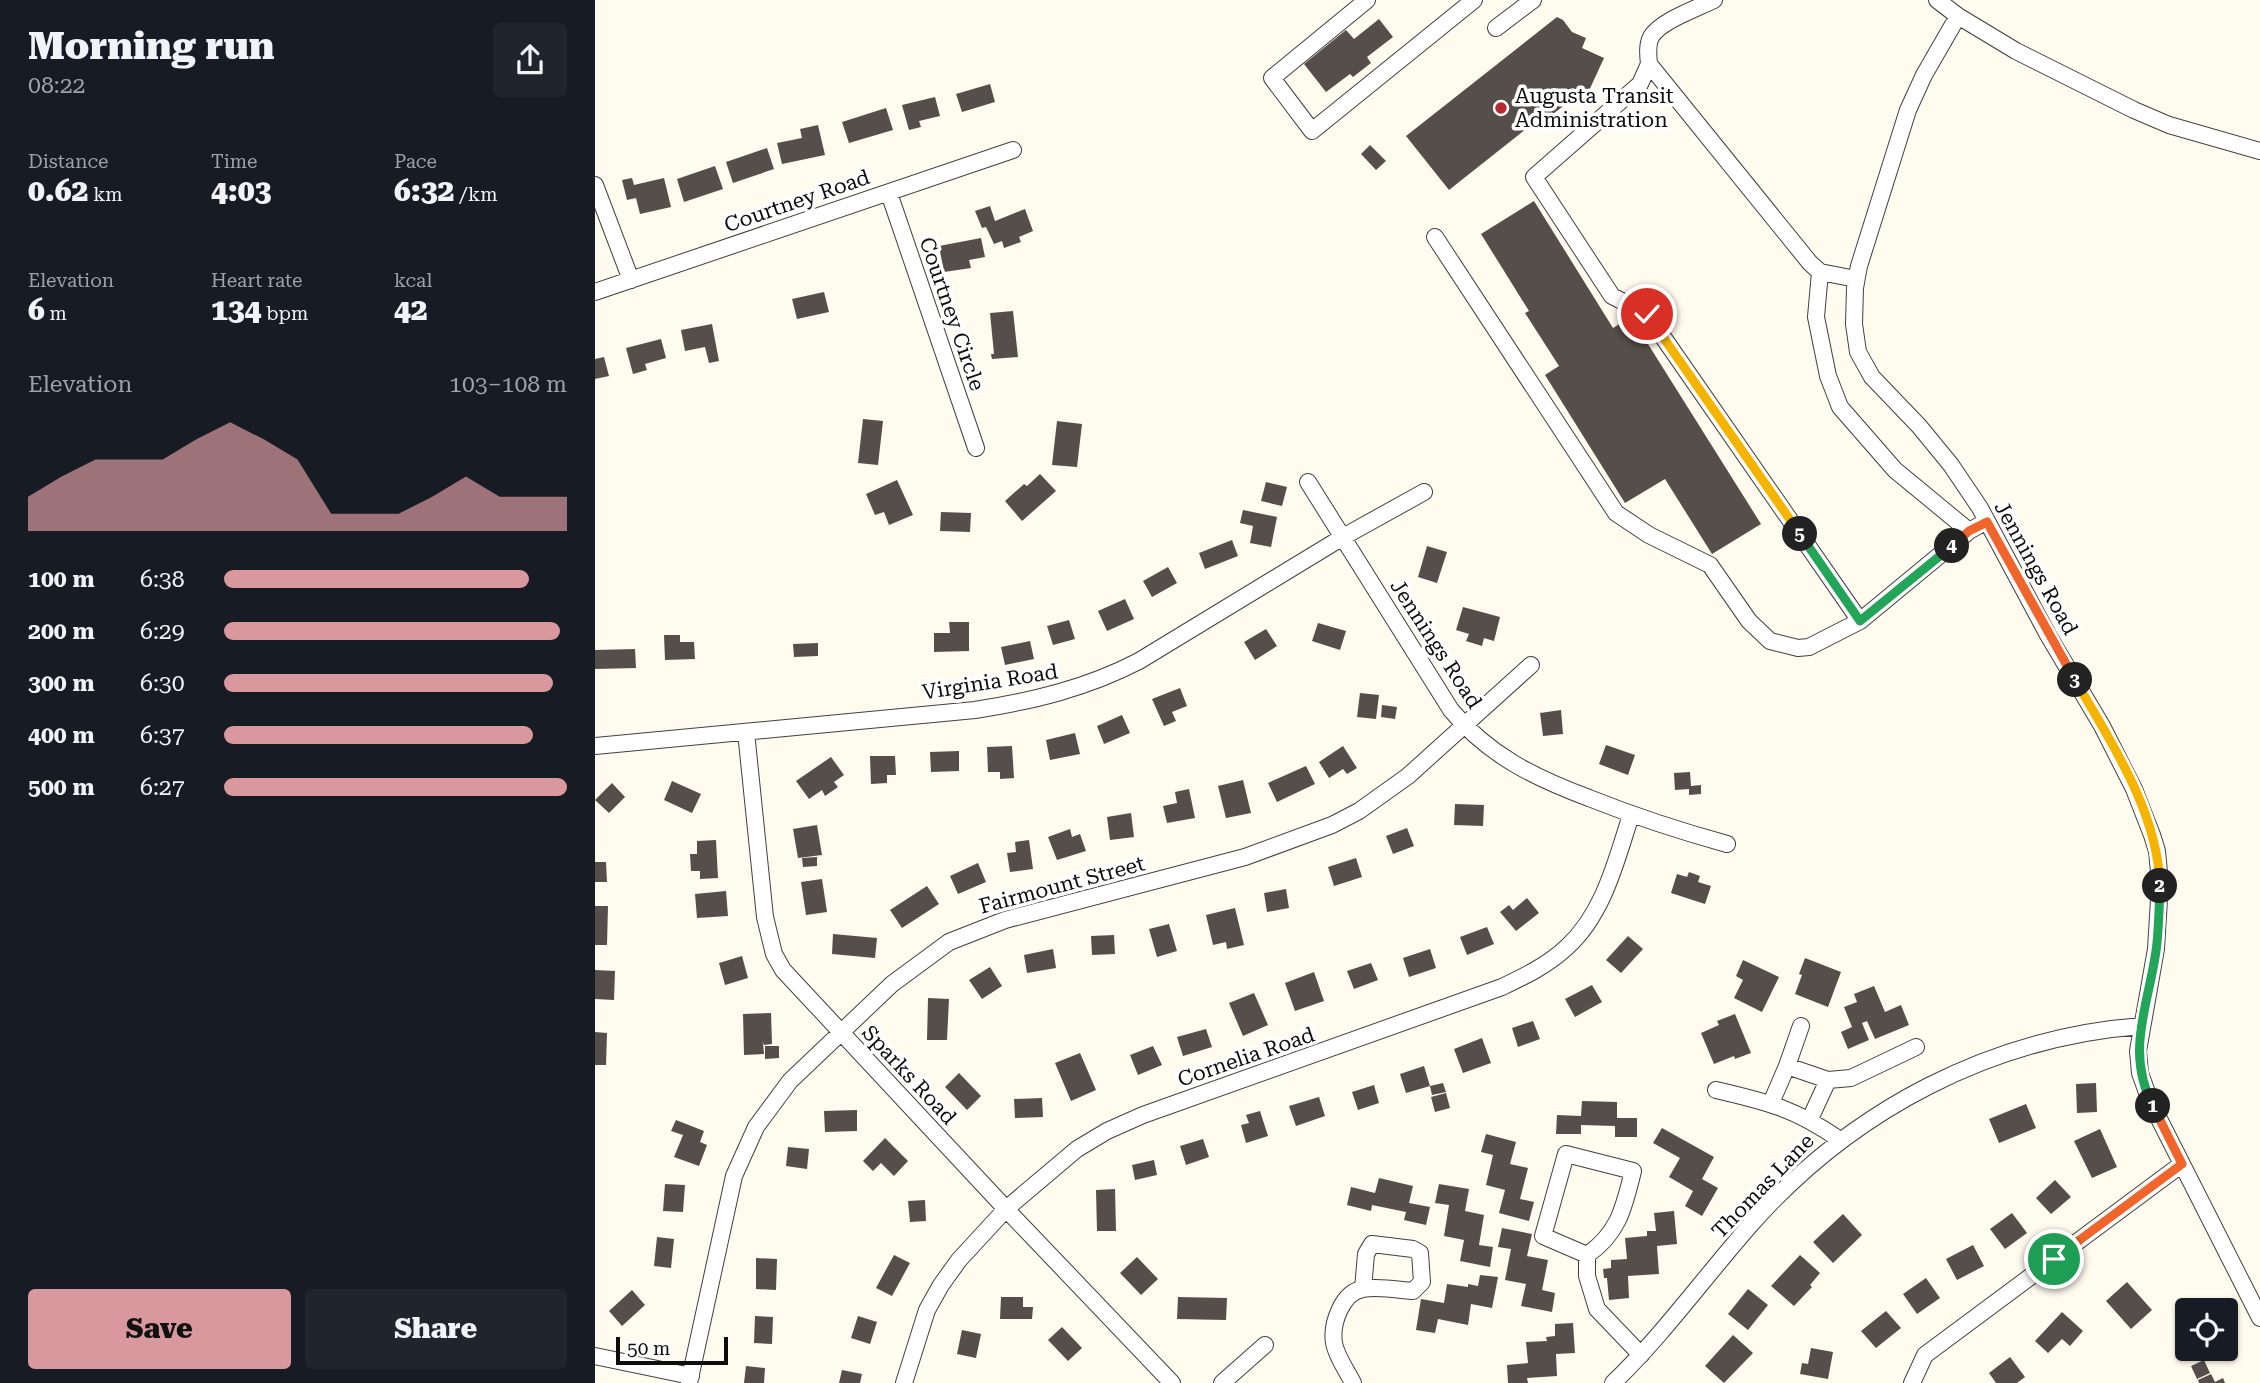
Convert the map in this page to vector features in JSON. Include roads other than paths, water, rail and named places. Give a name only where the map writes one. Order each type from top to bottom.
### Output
[{"type":"street","points":[[1367,0],[1272,78],[1311,131],[1474,0]]},
{"type":"street","points":[[1496,28],[1533,0]]},
{"type":"street","points":[[1714,0],[1662,26],[1651,37],[1649,64],[1640,84],[1534,177],[1612,296],[1647,314],[1860,621]]},
{"type":"street","points":[[1937,0],[2016,51],[2134,110],[2169,125],[2260,151]]},
{"type":"street","name":"Jennings Road","points":[[1958,16],[1924,75],[1908,110],[1856,279],[1854,324],[1858,352],[1872,377],[1919,426],[1951,465],[1987,522],[2102,726],[2134,789],[2157,851],[2160,883],[2156,949],[2138,1051],[2140,1073],[2150,1101],[2260,1318]]},
{"type":"street","points":[[1649,64],[1810,263],[1820,272],[1856,279]]},
{"type":"street","name":"Courtney Road","points":[[595,292],[1013,150]]},
{"type":"street","points":[[595,185],[631,280]]},
{"type":"street","name":"Courtney Circle","points":[[889,193],[976,448]]},
{"type":"street","points":[[1435,237],[1616,513],[1649,535],[1710,565],[1749,621],[1770,641],[1798,648],[1809,647],[1860,621],[1969,531],[1987,522]]},
{"type":"street","points":[[1820,272],[1816,317],[1828,376],[1840,407],[1895,470],[1969,531]]},
{"type":"street","name":"Jennings Road","points":[[1308,482],[1451,710],[1487,747],[1541,780],[1631,815],[1727,844]]},
{"type":"street","name":"Virginia Road","points":[[595,746],[975,710],[1066,692],[1139,661],[1343,537],[1424,492]]},
{"type":"street","name":"Fairmount Street","points":[[690,1380],[734,1176],[744,1149],[772,1102],[790,1081],[892,984],[949,942],[1005,919],[1245,858],[1332,825],[1359,811],[1408,776],[1531,665]]},
{"type":"street","name":"Sparks Road","points":[[746,732],[765,917],[774,954],[795,985],[1172,1383]]},
{"type":"street","name":"Cornelia Road","points":[[904,1383],[927,1310],[958,1260],[1006,1209],[1077,1149],[1107,1130],[1143,1115],[1501,987],[1532,972],[1567,948],[1590,920],[1604,896],[1631,815]]},
{"type":"street","points":[[1771,1103],[1801,1026]]},
{"type":"street","name":"Thomas Lane","points":[[1613,1383],[1641,1355],[1754,1221],[1791,1182],[1840,1140],[1919,1090],[1989,1059],[2053,1039],[2103,1029],[2142,1026]]},
{"type":"street","points":[[1787,1066],[1828,1080],[1851,1079],[1916,1047]]},
{"type":"street","points":[[1810,1119],[1828,1080]]},
{"type":"street","points":[[1716,1090],[1771,1103],[1810,1119],[1840,1140]]},
{"type":"street","points":[[1566,1154],[1633,1171],[1623,1209],[1610,1236],[1587,1255],[1543,1236],[1566,1154]]},
{"type":"street","points":[[1912,1383],[1925,1355],[2182,1164]]},
{"type":"street","points":[[1587,1255],[1587,1276],[1597,1309],[1641,1355]]},
{"type":"street","points":[[1353,1383],[1334,1345],[1334,1327],[1350,1294],[1363,1289]]},
{"type":"street","points":[[1222,1383],[1265,1345]]},
{"type":"street","points":[[595,1356],[690,1380]]},
{"type":"place","name":"Augusta Transit Administration","points":[[1501,108]]}]
